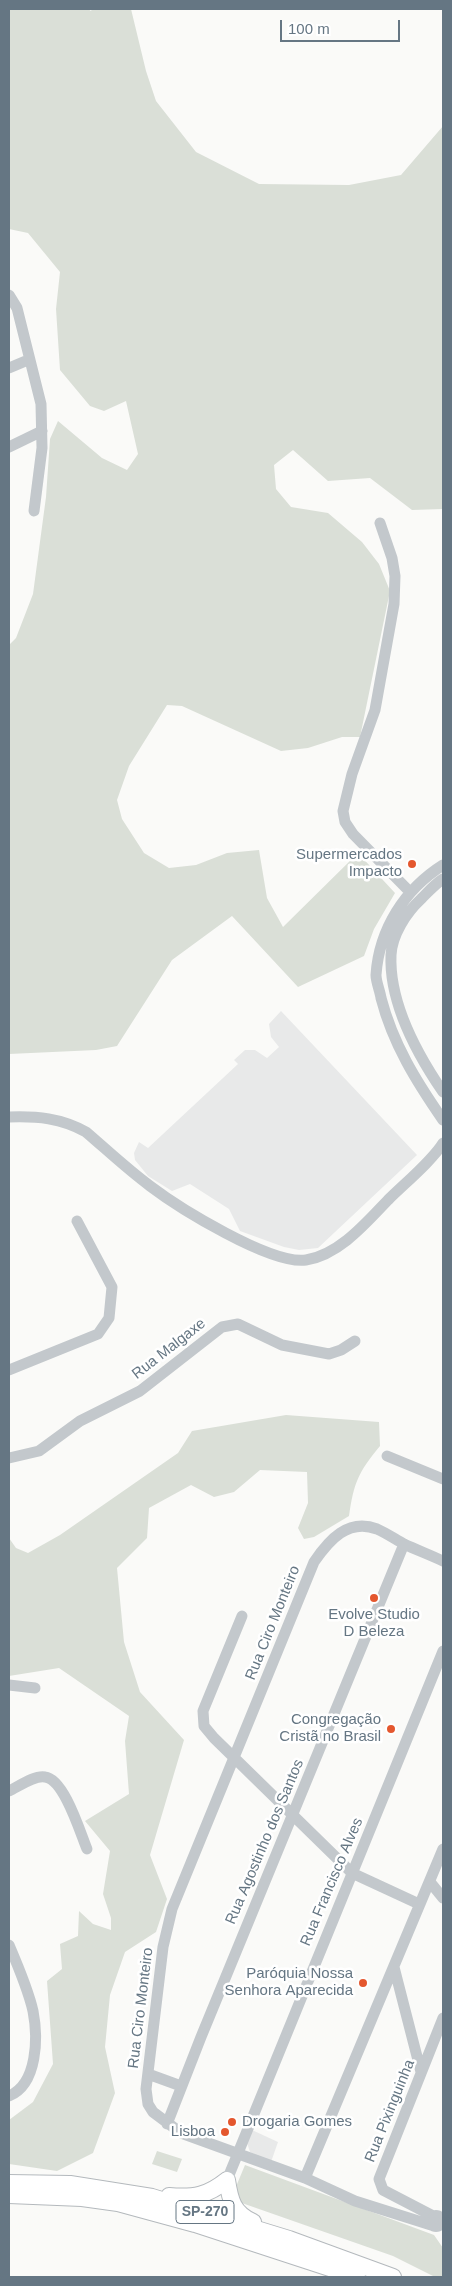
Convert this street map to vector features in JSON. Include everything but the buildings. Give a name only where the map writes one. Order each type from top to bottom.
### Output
[{"type":"highway","points":[[9,2173],[40,2177],[70,2184]]},
{"type":"highway","points":[[117,2191],[129,2190],[180,2197],[201,2196],[214,2190],[227,2180]]},
{"type":"highway","points":[[227,2180],[229,2199],[241,2215],[289,2238]]},
{"type":"highway","name":"SP-270","points":[[9,2183],[70,2184],[152,2197],[289,2238],[393,2277]]},
{"type":"highway","name":"SP-270","points":[[9,2195],[82,2198],[118,2203],[167,2215],[358,2277]]},
{"type":"highway","points":[[9,2206],[82,2198]]},
{"type":"street","points":[[9,295],[17,308],[28,360],[41,404],[42,431],[34,511]]},
{"type":"street","points":[[9,368],[28,360]]},
{"type":"street","points":[[9,447],[42,431]]},
{"type":"street","points":[[380,523],[392,558],[395,576],[394,604],[375,710],[352,774],[343,811],[345,822],[353,834],[410,892]]},
{"type":"street","points":[[443,864],[428,874],[410,892],[389,924],[376,977],[386,1017],[400,1052],[412,1074],[443,1120]]},
{"type":"street","points":[[428,874],[442,882],[412,908],[397,932],[391,954],[393,980],[400,1012],[428,1070],[443,1092]]},
{"type":"street","points":[[386,1017],[400,1012]]},
{"type":"street","points":[[9,1116],[38,1116],[75,1126],[86,1132],[150,1186],[202,1219],[240,1241],[276,1256],[305,1260],[324,1255],[346,1240],[443,1143]]},
{"type":"street","points":[[9,1370],[98,1334],[109,1318],[112,1287],[76,1221]]},
{"type":"street","name":"Rua Malgaxe","points":[[9,1458],[39,1451],[80,1421],[140,1391],[222,1327],[238,1324],[282,1345],[329,1354],[341,1350],[355,1341]]},
{"type":"street","points":[[387,1456],[443,1479]]},
{"type":"street","name":"Rua Ciro Monteiro","points":[[306,2178],[181,2133],[152,2112],[148,2104],[146,2089],[163,1947],[172,1909],[314,1562],[324,1548],[344,1530],[364,1525],[378,1529],[404,1544],[443,1561]]},
{"type":"street","name":"Rua Agostinho dos Santos","points":[[167,2124],[180,2086],[404,1544]]},
{"type":"street","points":[[242,1616],[203,1712],[204,1726],[291,1816],[352,1873],[419,1904]]},
{"type":"street","name":"Rua Francisco Alves","points":[[227,2180],[236,2153],[443,1651]]},
{"type":"street","points":[[9,1685],[36,1688]]},
{"type":"street","points":[[9,1791],[44,1776],[53,1781],[67,1801],[87,1849]]},
{"type":"street","points":[[306,2178],[443,1849]]},
{"type":"street","points":[[430,1882],[443,1898]]},
{"type":"street","points":[[9,1945],[12,1960],[32,2010],[36,2032],[30,2074],[22,2086],[9,2096]]},
{"type":"street","points":[[394,1966],[421,2072]]},
{"type":"street","name":"Rua Pixinguinha","points":[[438,2222],[383,2190],[379,2179],[443,2018]]},
{"type":"street","points":[[148,2074],[180,2086]]},
{"type":"street","name":"Rua Pixinguinha","points":[[306,2178],[354,2201],[438,2222]]},
{"type":"shaded area","points":[[9,9],[88,9],[91,11],[92,9],[131,9],[146,71],[156,101],[196,152],[259,184],[349,185],[401,175],[443,126],[443,509],[412,510],[370,478],[328,481],[293,450],[274,465],[276,489],[291,507],[328,513],[362,542],[379,564],[390,591],[360,737],[342,737],[308,748],[281,751],[182,706],[167,705],[129,766],[117,800],[122,819],[144,853],[169,868],[196,865],[227,853],[259,850],[267,898],[283,927],[358,853],[395,893],[374,929],[364,956],[298,987],[232,916],[172,960],[117,1046],[96,1050],[9,1054],[9,645],[16,638],[33,594],[46,497],[50,439],[58,421],[102,458],[127,470],[138,454],[126,401],[104,411],[90,406],[60,370],[56,309],[60,272],[28,233],[9,229]]},
{"type":"shaded area","points":[[281,1011],[417,1155],[318,1248],[299,1250],[284,1247],[240,1231],[229,1209],[190,1184],[172,1191],[148,1176],[135,1160],[134,1153],[139,1142],[148,1148],[238,1064],[234,1060],[245,1050],[255,1050],[267,1058],[279,1047],[271,1037],[269,1024]]},
{"type":"shaded area","points":[[286,1415],[379,1422],[380,1446],[358,1478],[349,1516],[314,1537],[304,1539],[298,1528],[308,1503],[307,1472],[260,1470],[234,1492],[214,1497],[191,1485],[149,1508],[147,1538],[117,1568],[124,1642],[140,1692],[184,1740],[150,1855],[167,1899],[156,1932],[125,1952],[110,1995],[105,2047],[115,2093],[93,2153],[57,2171],[9,2164],[9,2120],[33,2102],[53,2064],[47,1981],[62,1969],[60,1944],[78,1936],[79,1911],[93,1924],[111,1930],[111,1918],[103,1894],[110,1851],[85,1821],[129,1794],[125,1741],[129,1716],[59,1668],[9,1676],[9,1538],[16,1548],[28,1553],[60,1535],[178,1453],[192,1431]]},
{"type":"shaded area","points":[[252,2130],[278,2142],[271,2162],[250,2152],[247,2143]]},
{"type":"shaded area","points":[[157,2151],[182,2159],[177,2172],[152,2164]]},
{"type":"shaded area","points":[[245,2165],[434,2235],[443,2248],[443,2277],[435,2277],[393,2256],[239,2202],[235,2189]]},
{"type":"place","name":"Supermercados Impacto","points":[[412,864]]},
{"type":"place","name":"Evolve Studio D Beleza","points":[[374,1598]]},
{"type":"place","name":"Congregação Cristã no Brasil","points":[[391,1729]]},
{"type":"place","name":"Paróquia Nossa Senhora Aparecida","points":[[363,1983]]},
{"type":"place","name":"Drogaria Gomes","points":[[232,2122]]},
{"type":"place","name":"Lisboa","points":[[225,2132]]}]
